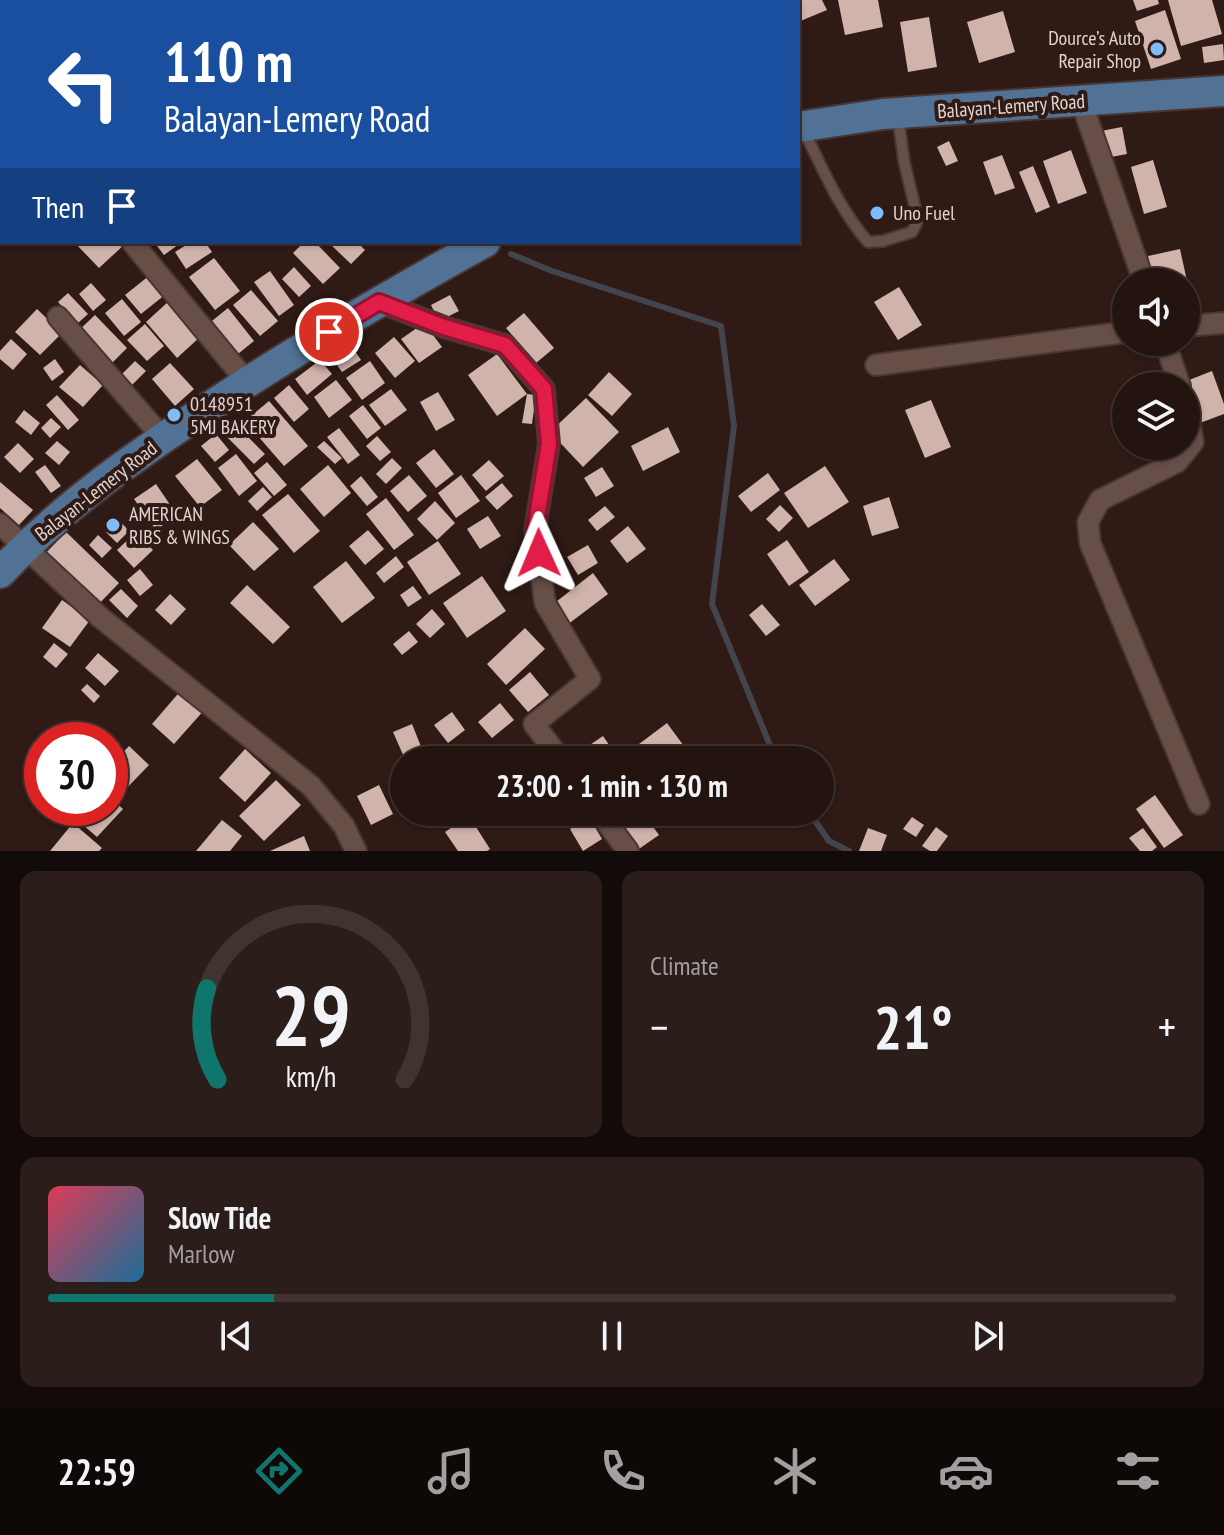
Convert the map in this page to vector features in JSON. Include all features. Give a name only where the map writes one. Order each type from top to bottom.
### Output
[{"type":"main road","name":"Balayan-Lemery Road","points":[[800,126],[898,113],[1224,91]]},
{"type":"main road","name":"Balayan-Lemery Road","points":[[0,573],[74,503],[163,438],[247,382],[481,244]]},
{"type":"street","points":[[1081,101],[1139,268]]},
{"type":"street","points":[[134,244],[247,382]]},
{"type":"street","points":[[379,302],[444,327],[505,345],[544,389],[549,444],[535,529],[545,603],[590,679],[534,724],[550,746]]},
{"type":"street","points":[[58,317],[163,438]]},
{"type":"street","points":[[1200,325],[1224,323]]},
{"type":"street","points":[[876,365],[1112,334]]},
{"type":"street","points":[[1179,460],[1100,500],[1088,522],[1090,543],[1199,804]]},
{"type":"street","points":[[0,524],[101,618],[311,786],[344,826],[356,851]]},
{"type":"street","points":[[609,826],[628,851]]},
{"type":"lane","points":[[800,126],[838,200],[858,231],[868,242],[883,241],[912,232],[918,220],[904,161],[898,113]]},
{"type":"building","points":[[800,0],[822,0],[827,10],[800,21]]},
{"type":"building","points":[[838,0],[878,0],[883,27],[845,35]]},
{"type":"building","points":[[1133,0],[1158,0],[1159,4],[1137,11]]},
{"type":"building","points":[[1168,0],[1212,0],[1222,34],[1181,46]]},
{"type":"building","points":[[1165,10],[1181,59],[1151,69],[1135,21]]},
{"type":"building","points":[[1003,11],[1015,52],[979,63],[967,22]]},
{"type":"building","points":[[929,17],[937,67],[908,72],[900,22]]},
{"type":"building","points":[[1223,44],[1224,60],[1204,63],[1202,47]]},
{"type":"building","points":[[1122,127],[1127,154],[1106,158],[1101,131]]},
{"type":"building","points":[[949,141],[958,161],[946,166],[937,147]]},
{"type":"building","points":[[1071,150],[1087,193],[1058,204],[1043,161]]},
{"type":"building","points":[[1002,155],[1015,188],[995,195],[983,162]]},
{"type":"building","points":[[1153,160],[1167,207],[1144,214],[1131,167]]},
{"type":"building","points":[[1033,166],[1050,207],[1036,213],[1019,172]]},
{"type":"building","points":[[76,244],[125,244],[99,268]]},
{"type":"building","points":[[156,244],[179,244],[164,255]]},
{"type":"building","points":[[188,244],[206,244],[212,252],[186,269],[175,252]]},
{"type":"building","points":[[302,244],[317,244],[340,268],[323,284],[293,253]]},
{"type":"building","points":[[330,244],[359,244],[365,250],[351,264]]},
{"type":"building","points":[[1180,249],[1184,268],[1150,268],[1148,256]]},
{"type":"building","points":[[214,258],[240,291],[215,310],[189,277]]},
{"type":"building","points":[[294,267],[311,286],[299,297],[282,279]]},
{"type":"building","points":[[155,271],[171,290],[141,314],[125,295]]},
{"type":"building","points":[[270,271],[294,305],[279,316],[254,282]]},
{"type":"building","points":[[91,283],[106,300],[93,311],[79,294]]},
{"type":"building","points":[[899,287],[922,325],[898,340],[874,302]]},
{"type":"building","points":[[251,290],[278,321],[260,336],[233,305]]},
{"type":"building","points":[[68,293],[88,314],[78,323],[58,302]]},
{"type":"building","points":[[450,295],[459,311],[439,321],[431,305]]},
{"type":"building","points":[[122,299],[141,322],[124,336],[105,313]]},
{"type":"building","points":[[169,301],[200,337],[177,358],[146,322]]},
{"type":"building","points":[[228,308],[254,341],[233,358],[207,325]]},
{"type":"building","points":[[37,309],[62,333],[40,355],[15,332]]},
{"type":"building","points":[[524,313],[554,348],[536,363],[506,328]]},
{"type":"building","points":[[95,315],[127,348],[108,367],[76,333]]},
{"type":"building","points":[[424,323],[442,347],[419,363],[401,339]]},
{"type":"building","points":[[145,324],[164,346],[147,361],[127,340]]},
{"type":"building","points":[[394,337],[415,361],[395,378],[375,353]]},
{"type":"building","points":[[11,339],[27,354],[13,370],[0,359],[0,351]]},
{"type":"building","points":[[351,345],[361,360],[342,372],[332,358]]},
{"type":"building","points":[[497,354],[527,394],[497,416],[468,375]]},
{"type":"building","points":[[55,359],[64,372],[52,381],[43,368]]},
{"type":"building","points":[[320,360],[332,374],[307,395],[295,379]]},
{"type":"building","points":[[135,361],[146,371],[131,386],[120,376]]},
{"type":"building","points":[[370,361],[385,383],[362,400],[346,378]]},
{"type":"building","points":[[170,363],[194,389],[175,406],[152,379]]},
{"type":"building","points":[[80,365],[103,385],[83,407],[59,387]]},
{"type":"building","points":[[1212,371],[1224,404],[1224,414],[1200,423],[1200,376]]},
{"type":"building","points":[[609,372],[632,394],[612,416],[588,395]]},
{"type":"building","points":[[336,380],[352,400],[329,418],[314,397]]},
{"type":"building","points":[[289,385],[309,409],[294,422],[274,398]]},
{"type":"building","points":[[391,389],[407,410],[385,426],[369,405]]},
{"type":"building","points":[[438,392],[455,420],[436,431],[420,402]]},
{"type":"building","points":[[527,394],[536,395],[532,424],[522,423]]},
{"type":"building","points":[[57,395],[79,420],[68,430],[46,405]]},
{"type":"building","points":[[586,398],[619,432],[583,467],[550,432]]},
{"type":"building","points":[[931,400],[951,447],[925,458],[905,410]]},
{"type":"building","points":[[269,401],[308,446],[284,466],[245,421]]},
{"type":"building","points":[[363,405],[381,428],[367,439],[349,416]]},
{"type":"building","points":[[24,410],[40,423],[31,435],[15,422]]},
{"type":"building","points":[[51,418],[61,427],[50,438],[41,428]]},
{"type":"building","points":[[236,425],[265,454],[254,464],[225,435]]},
{"type":"building","points":[[668,427],[680,452],[643,471],[631,446]]},
{"type":"building","points":[[339,428],[360,455],[348,464],[327,437]]},
{"type":"building","points":[[216,434],[229,450],[215,462],[201,446]]},
{"type":"building","points":[[377,436],[391,452],[380,461],[366,446]]},
{"type":"building","points":[[57,441],[70,452],[59,465],[45,453]]},
{"type":"building","points":[[324,441],[342,458],[335,464],[317,447]]},
{"type":"building","points":[[18,443],[34,459],[20,473],[4,457]]},
{"type":"building","points":[[434,449],[454,474],[436,488],[416,463]]},
{"type":"building","points":[[236,454],[257,481],[239,496],[218,468]]},
{"type":"building","points":[[392,458],[402,468],[386,484],[376,474]]},
{"type":"building","points":[[197,459],[222,490],[200,507],[175,476]]},
{"type":"building","points":[[489,460],[504,476],[486,491],[472,475]]},
{"type":"building","points":[[267,462],[287,485],[274,496],[254,473]]},
{"type":"building","points":[[45,465],[61,486],[51,493],[35,472]]},
{"type":"building","points":[[328,465],[351,493],[324,517],[300,489]]},
{"type":"building","points":[[825,466],[849,502],[808,528],[784,493]]},
{"type":"building","points":[[602,467],[614,486],[596,497],[584,478]]},
{"type":"building","points":[[768,473],[780,490],[751,512],[738,496]]},
{"type":"building","points":[[409,475],[427,496],[408,512],[390,491]]},
{"type":"building","points":[[461,475],[480,501],[456,518],[438,493]]},
{"type":"building","points":[[361,476],[378,497],[367,506],[350,486]]},
{"type":"building","points":[[0,482],[33,510],[19,525],[0,508]]},
{"type":"building","points":[[502,483],[513,496],[497,510],[485,497]]},
{"type":"building","points":[[156,484],[177,515],[156,530],[134,499]]},
{"type":"building","points":[[263,487],[272,497],[257,511],[248,501]]},
{"type":"building","points":[[288,494],[320,531],[294,553],[262,515]]},
{"type":"building","points":[[889,497],[899,528],[872,536],[863,506]]},
{"type":"building","points":[[386,498],[414,535],[394,550],[366,514]]},
{"type":"building","points":[[435,501],[455,523],[437,540],[417,519]]},
{"type":"building","points":[[780,505],[793,518],[779,532],[766,519]]},
{"type":"building","points":[[605,506],[615,517],[597,531],[588,520]]},
{"type":"building","points":[[488,516],[501,536],[480,549],[467,529]]},
{"type":"building","points":[[118,519],[129,531],[117,543],[106,532]]},
{"type":"building","points":[[253,522],[279,549],[254,571],[229,545]]},
{"type":"building","points":[[628,526],[646,549],[627,563],[610,541]]},
{"type":"building","points":[[368,530],[384,549],[365,565],[349,546]]},
{"type":"building","points":[[66,532],[119,583],[95,608],[42,557]]},
{"type":"building","points":[[136,532],[153,550],[134,568],[117,550]]},
{"type":"building","points":[[98,535],[112,548],[102,558],[89,545]]},
{"type":"building","points":[[787,540],[809,572],[789,586],[767,554]]},
{"type":"building","points":[[438,541],[461,574],[429,595],[407,562]]},
{"type":"building","points":[[588,545],[598,563],[578,575],[567,557]]},
{"type":"building","points":[[396,556],[404,567],[384,583],[376,573]]},
{"type":"building","points":[[834,559],[850,580],[815,606],[799,585]]},
{"type":"building","points":[[346,561],[375,598],[342,623],[313,587]]},
{"type":"building","points":[[140,569],[153,585],[140,596],[127,580]]},
{"type":"building","points":[[593,573],[608,594],[567,625],[552,605]]},
{"type":"building","points":[[482,576],[506,611],[467,638],[443,603]]},
{"type":"building","points":[[247,585],[290,627],[273,644],[230,603]]},
{"type":"building","points":[[413,586],[422,598],[408,607],[400,595]]},
{"type":"building","points":[[121,589],[138,606],[127,618],[109,600]]},
{"type":"building","points":[[170,594],[186,609],[171,625],[155,610]]},
{"type":"building","points":[[62,600],[90,620],[70,647],[42,628]]},
{"type":"building","points":[[762,604],[780,625],[766,636],[749,615]]},
{"type":"building","points":[[432,609],[445,624],[430,638],[416,624]]},
{"type":"building","points":[[525,628],[545,649],[506,685],[487,664]]},
{"type":"building","points":[[409,631],[418,642],[402,655],[393,644]]},
{"type":"building","points":[[54,643],[68,654],[56,668],[43,657]]},
{"type":"building","points":[[98,653],[119,671],[105,686],[85,668]]},
{"type":"building","points":[[530,672],[549,695],[528,712],[509,690]]},
{"type":"building","points":[[87,684],[100,696],[94,703],[81,690]]},
{"type":"building","points":[[183,688],[206,708],[174,744],[152,724]]},
{"type":"building","points":[[500,703],[514,720],[492,738],[478,722]]},
{"type":"building","points":[[452,712],[465,730],[448,743],[434,725]]},
{"type":"building","points":[[667,723],[684,746],[640,746],[639,744]]},
{"type":"building","points":[[412,724],[421,746],[399,746],[393,732]]},
{"type":"building","points":[[603,736],[610,746],[588,746]]},
{"type":"building","points":[[128,747],[149,765],[128,787]]},
{"type":"building","points":[[245,749],[271,773],[245,802],[219,778]]},
{"type":"building","points":[[276,780],[301,805],[264,841],[239,816]]},
{"type":"building","points":[[379,785],[390,808],[390,816],[371,825],[357,796]]},
{"type":"building","points":[[1155,795],[1183,835],[1164,848],[1136,809]]},
{"type":"building","points":[[912,817],[924,825],[916,837],[903,829]]},
{"type":"building","points":[[222,820],[242,836],[230,851],[196,851]]},
{"type":"building","points":[[71,826],[76,826],[102,848],[99,851],[50,851]]},
{"type":"building","points":[[84,826],[107,826],[97,837]]},
{"type":"building","points":[[454,826],[475,826],[490,849],[458,851],[445,832]]},
{"type":"building","points":[[594,826],[602,839],[583,851],[570,829]]},
{"type":"building","points":[[613,826],[652,826],[659,835],[636,851]]},
{"type":"building","points":[[936,827],[948,836],[937,851],[930,851],[922,846]]},
{"type":"building","points":[[868,828],[887,835],[881,851],[859,851]]},
{"type":"building","points":[[1143,828],[1157,847],[1152,851],[1140,851],[1129,838]]},
{"type":"building","points":[[304,836],[310,851],[270,851]]},
{"type":"waterway","points":[[511,254],[552,271],[721,326],[734,426],[712,604],[770,746]]},
{"type":"waterway","points":[[819,826],[829,841],[849,851]]},
{"type":"place","name":"Dource’s Auto Repair Shop","points":[[1157,49]]},
{"type":"place","name":"Uno Fuel","points":[[877,213]]},
{"type":"place","name":"0148951 5MJ BAKERY","points":[[174,415]]},
{"type":"place","name":"AMERICAN RIBS & WINGS","points":[[113,525]]},
{"type":"route","points":[[329,332],[379,302],[444,327],[505,345],[544,389],[549,444],[535,529],[539,553]]}]
